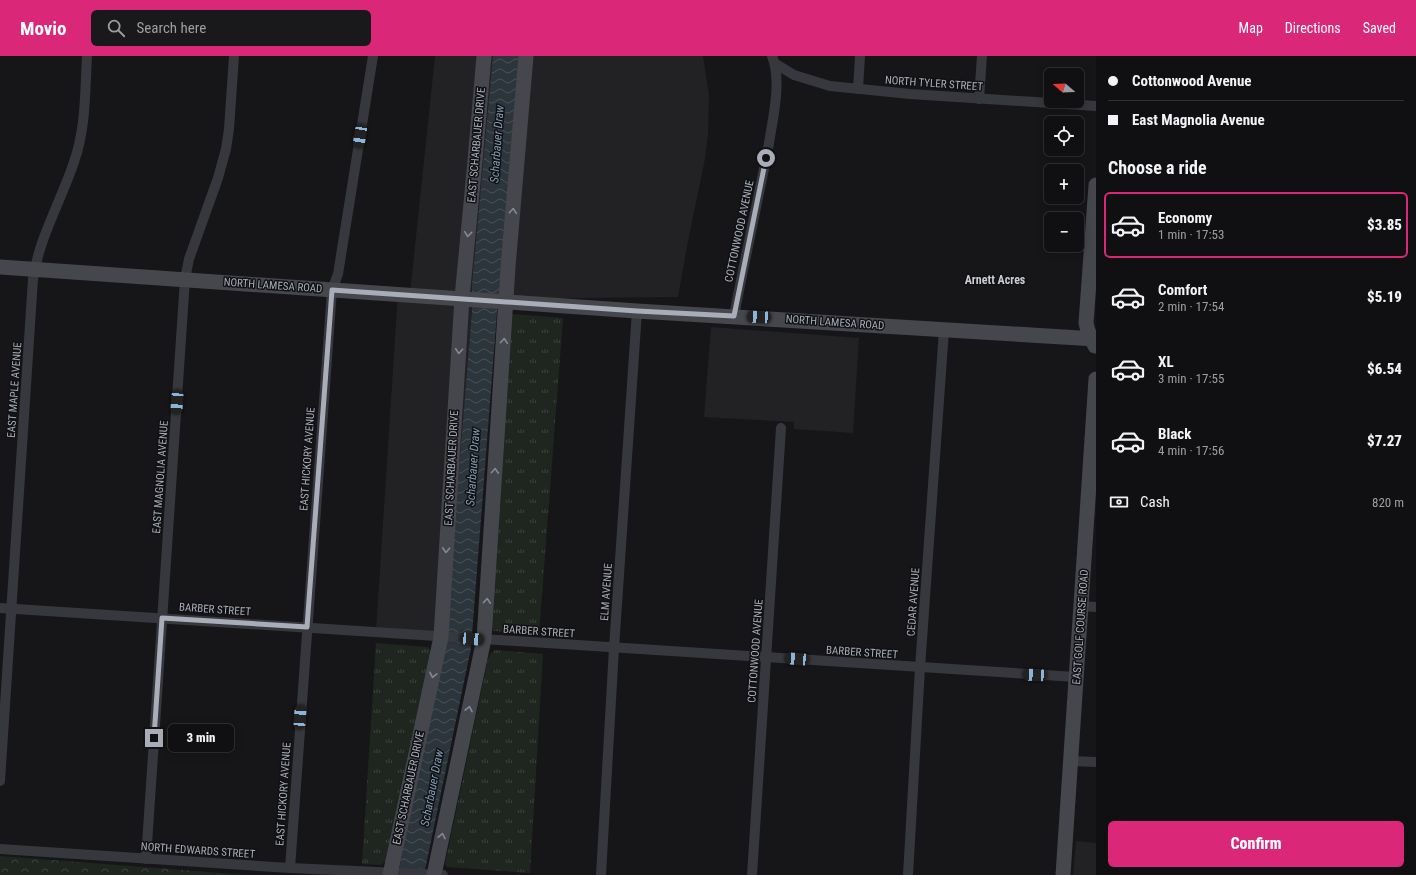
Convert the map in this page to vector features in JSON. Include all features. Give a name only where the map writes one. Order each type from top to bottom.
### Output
[{"type":"main road","name":"EAST SCHARBAUER DRIVE","points":[[390,874],[441,636],[484,56]]},
{"type":"main road","points":[[437,875],[484,640],[505,301],[526,56]]},
{"type":"main road","points":[[1094,342],[1086,323],[1096,184]]},
{"type":"main road","name":"NORTH LAMESA ROAD","points":[[0,267],[637,311],[944,330],[1094,342]]},
{"type":"main road","name":"EAST GOLF COURSE ROAD","points":[[1063,875],[1076,677],[1089,606],[1096,379]]},
{"type":"street","name":"EAST MAPLE AVENUE","points":[[0,781],[34,269],[38,254],[79,146],[83,124],[87,56]]},
{"type":"street","name":"EAST MAGNOLIA AVENUE","points":[[146,859],[185,279],[189,259],[218,178],[226,149],[229,129],[234,56]]},
{"type":"street","name":"EAST HICKORY AVENUE","points":[[290,868],[332,290],[338,274],[373,56]]},
{"type":"street","points":[[858,89],[860,56]]},
{"type":"street","points":[[979,99],[982,56]]},
{"type":"street","name":"NORTH TYLER STREET","points":[[774,60],[794,75],[830,86],[979,99],[1096,106]]},
{"type":"street","name":"COTTONWOOD AVENUE","points":[[734,316],[768,152],[776,92],[774,60]]},
{"type":"street","name":"ELM AVENUE","points":[[601,875],[614,648],[637,311]]},
{"type":"street","name":"CEDAR AVENUE","points":[[908,875],[920,668],[944,330]]},
{"type":"street","name":"COTTONWOOD AVENUE","points":[[752,875],[781,428]]},
{"type":"street","name":"BARBER STREET","points":[[0,608],[1076,677]]},
{"type":"street","points":[[1071,761],[1096,762]]},
{"type":"street","name":"NORTH EDWARDS STREET","points":[[0,849],[390,874],[437,875]]},
{"type":"shaded area","points":[[435,56],[703,56],[709,95],[708,135],[705,159],[678,297],[487,299],[462,637],[376,631],[398,293],[410,294]]},
{"type":"shaded area","points":[[711,327],[859,338],[853,433],[794,429],[794,422],[704,417]]},
{"type":"shaded area","points":[[1076,841],[1096,843],[1096,875],[1073,875]]},
{"type":"green space","points":[[513,314],[563,318],[539,634],[494,631],[489,625],[510,317]]},
{"type":"green space","points":[[376,643],[428,647],[431,651],[386,861],[381,865],[362,864]]},
{"type":"green space","points":[[495,650],[543,654],[530,873],[447,867],[445,864],[488,659],[491,653]]},
{"type":"green space","points":[[0,856],[247,875],[0,875]]},
{"type":"water","name":"Scharbauer Draw","points":[[493,56],[519,56],[497,312],[471,648],[424,875],[398,875],[446,630],[472,312],[472,285]]},
{"type":"district","name":"Arnett Acres","points":[[995,280]]},
{"type":"route","points":[[154,738],[162,618],[307,627],[332,290],[612,308],[637,311],[734,316],[766,158]]}]
